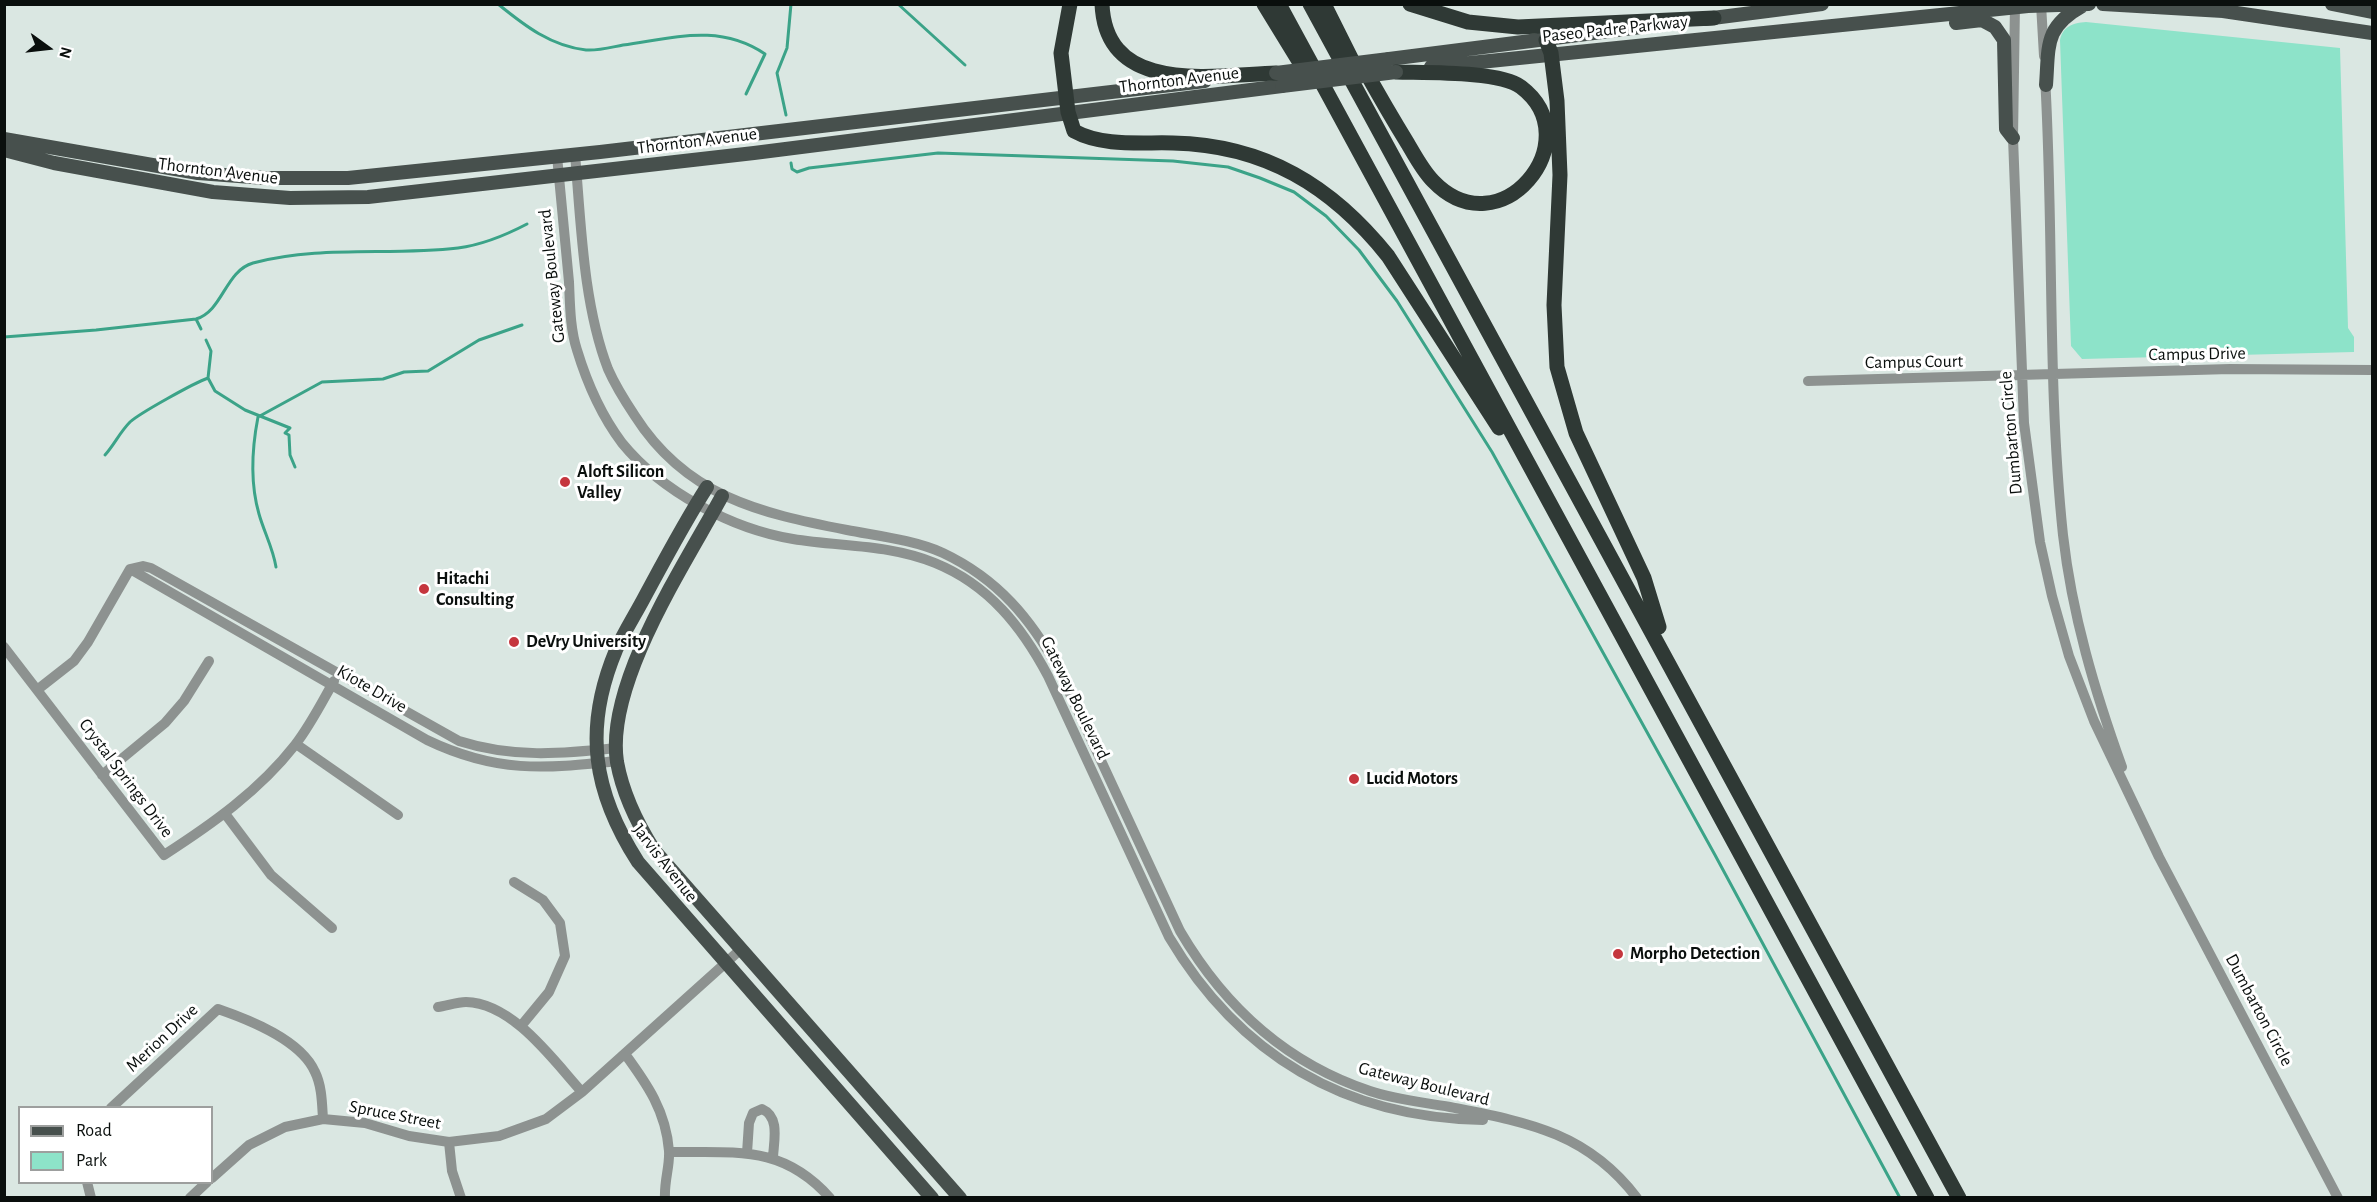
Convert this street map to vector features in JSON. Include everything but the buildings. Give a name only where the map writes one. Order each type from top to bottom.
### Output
[{"type":"highway","points":[[1070,4],[1061,53],[1067,105],[1074,131],[1095,139],[1216,146],[1252,156],[1298,175],[1347,210],[1388,256],[1570,540]]},
{"type":"highway","points":[[1102,4],[1102,18],[1110,38],[1123,55],[1157,74],[1279,79]]},
{"type":"highway","points":[[1264,4],[1383,196]]},
{"type":"highway","points":[[1279,4],[1927,1197]]},
{"type":"highway","points":[[1310,4],[1959,1197]]},
{"type":"highway","points":[[1325,4],[1433,182],[1448,194],[1479,203],[1496,202],[1527,185],[1538,168],[1544,149],[1545,131],[1541,114],[1521,87],[1506,80],[1392,65]]},
{"type":"highway","points":[[1325,4],[1968,1197]]},
{"type":"highway","points":[[1410,4],[1468,22],[1518,27],[1714,18]]},
{"type":"highway","points":[[1548,47],[1557,101],[1560,166],[1554,305],[1557,367],[1576,433],[1644,578],[1659,627]]},
{"type":"main road","name":"Paseo Padre Parkway","points":[[1548,47],[1767,8],[1822,4]]},
{"type":"main road","name":"Paseo Padre Parkway","points":[[1392,65],[1548,47],[1824,28],[2014,6],[2087,4]]},
{"type":"main road","points":[[2046,85],[2050,35],[2057,23],[2087,4]]},
{"type":"main road","points":[[2103,4],[2223,11],[2373,33]]},
{"type":"main road","points":[[2332,4],[2373,12]]},
{"type":"main road","points":[[1824,28],[1835,34],[1982,20],[1995,27],[2004,40],[2006,129],[2013,138]]},
{"type":"main road","name":"Thornton Avenue","points":[[4,150],[54,163],[175,186],[251,196],[368,197],[576,173],[1067,105],[1392,65]]},
{"type":"main road","name":"Thornton Avenue","points":[[4,139],[155,167],[265,178],[348,178],[1067,105]]},
{"type":"main road","name":"Jarvis Avenue","points":[[707,487],[617,649],[604,683],[597,757],[604,794],[616,829],[638,862],[725,964],[932,1197]]},
{"type":"main road","name":"Jarvis Avenue","points":[[722,496],[635,658],[624,688],[617,755],[635,820],[654,850],[960,1197]]},
{"type":"street","name":"Dumbarton Circle","points":[[2042,5],[2056,467],[2072,590],[2101,708],[2150,837]]},
{"type":"street","name":"Dumbarton Circle","points":[[2014,6],[2013,138],[2021,377],[2029,473],[2052,596],[2069,657],[2091,714],[2150,837],[2338,1197]]},
{"type":"street","points":[[1767,8],[1770,32]]},
{"type":"street","name":"Gateway Boulevard","points":[[575,154],[590,297],[597,336],[608,369],[647,435],[676,465],[722,496],[768,513],[910,543],[942,553],[996,586],[1020,610],[1041,638],[1059,670],[1180,931],[1198,962],[1245,1017],[1274,1042],[1305,1062],[1362,1088],[1534,1127],[1577,1142],[1604,1161],[1637,1197]]},
{"type":"street","name":"Gateway Boulevard","points":[[557,156],[576,347],[592,394],[624,444],[670,485],[713,513],[753,529],[794,539],[906,553],[937,564],[989,595],[1011,617],[1031,644],[1048,676],[1174,945],[1201,985],[1237,1026],[1268,1052],[1299,1072],[1367,1103],[1449,1119],[1504,1120]]},
{"type":"street","name":"Campus Drive","points":[[2021,377],[2241,369],[2373,370]]},
{"type":"street","name":"Campus Court","points":[[1808,381],[2021,377]]},
{"type":"street","name":"Kiote Drive","points":[[130,569],[143,566],[151,568],[433,729],[485,749],[539,755],[597,757]]},
{"type":"street","points":[[37,690],[74,661],[88,642],[130,569]]},
{"type":"street","name":"Kiote Drive","points":[[130,569],[427,740],[454,753],[482,762],[539,768],[617,755]]},
{"type":"street","name":"Crystal Springs Drive","points":[[4,647],[164,855],[226,815],[296,744],[338,674]]},
{"type":"street","points":[[102,775],[165,723],[184,702],[209,661]]},
{"type":"street","points":[[296,744],[398,815]]},
{"type":"street","points":[[226,815],[271,875],[332,928]]},
{"type":"street","points":[[514,882],[543,900],[560,923],[565,956],[549,992],[521,1026]]},
{"type":"street","name":"Spruce Street","points":[[213,1177],[249,1145],[285,1127],[324,1119],[365,1123],[409,1136],[449,1142],[500,1136],[546,1119],[582,1092],[741,950]]},
{"type":"street","points":[[438,1007],[466,1002],[493,1010],[521,1026],[582,1092]]},
{"type":"street","name":"Merion Drive","points":[[112,1106],[219,1009],[246,1018],[290,1042],[315,1071],[324,1119]]},
{"type":"street","points":[[625,1054],[654,1093],[669,1152],[664,1181],[665,1197]]},
{"type":"street","points":[[747,1153],[749,1123],[753,1113],[762,1109],[770,1113],[774,1122],[773,1157]]},
{"type":"street","points":[[449,1142],[452,1170],[461,1197]]},
{"type":"street","points":[[669,1152],[747,1153],[773,1157],[813,1179],[830,1197]]},
{"type":"street","points":[[190,1197],[205,1184]]},
{"type":"green space","points":[[2086,22],[2340,48],[2348,328],[2354,337],[2354,352],[2082,359],[2071,346],[2060,40],[2061,35],[2069,26]]},
{"type":"waterway","points":[[498,4],[539,34],[573,48],[600,49],[696,35],[731,39],[748,44],[765,54],[746,94]]},
{"type":"waterway","points":[[786,115],[777,73],[787,48],[791,4]]},
{"type":"waterway","points":[[898,4],[965,65]]},
{"type":"waterway","points":[[791,163],[792,169],[797,172],[809,168],[938,153],[1173,161],[1228,167],[1260,178],[1294,192],[1326,216],[1359,250],[1397,301],[1492,452],[1715,855],[1900,1198]]},
{"type":"waterway","points":[[4,337],[196,319],[205,315],[212,308],[236,274],[253,263],[330,252],[458,248],[476,245],[527,224]]},
{"type":"waterway","points":[[196,319],[201,329]]},
{"type":"waterway","points":[[276,567],[254,490],[253,453],[258,417],[322,382],[383,379],[404,372],[428,371],[479,340],[522,325]]},
{"type":"waterway","points":[[206,340],[211,351],[208,378],[215,391],[245,410],[290,428],[285,433],[289,435],[290,455],[295,467]]},
{"type":"waterway","points":[[105,455],[130,422],[168,398],[208,378]]},
{"type":"place","name":"Aloft Silicon Valley","points":[[565,482]]},
{"type":"place","name":"Hitachi Consulting","points":[[424,589]]},
{"type":"place","name":"DeVry University","points":[[514,642]]},
{"type":"place","name":"Lucid Motors","points":[[1354,779]]},
{"type":"place","name":"Morpho Detection","points":[[1618,954]]}]
